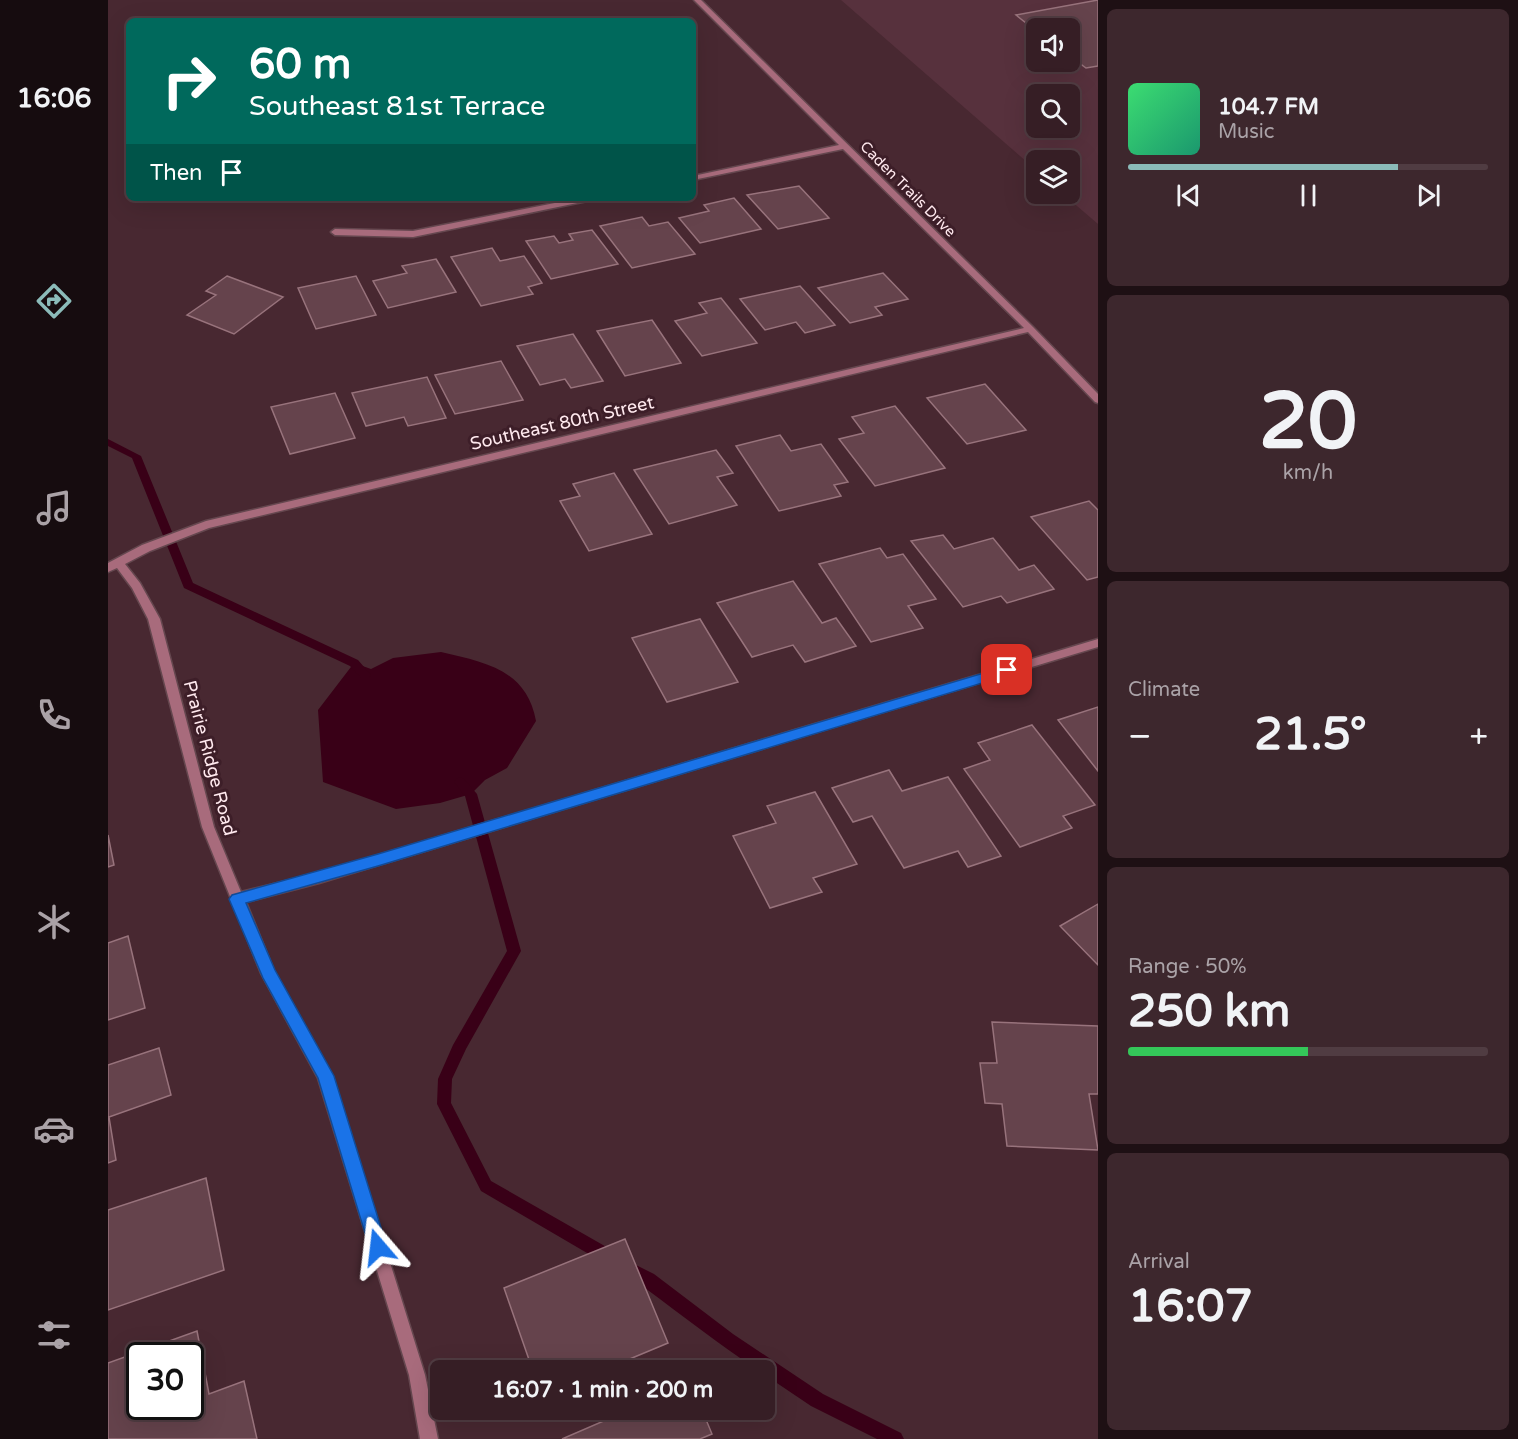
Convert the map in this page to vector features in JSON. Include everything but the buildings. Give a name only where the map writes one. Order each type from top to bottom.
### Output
[{"type":"street","name":"Caden Trails Drive","points":[[697,0],[1030,329],[1098,400]]},
{"type":"street","points":[[696,177],[845,146]]},
{"type":"street","points":[[335,232],[413,234],[577,201]]},
{"type":"street","name":"Southeast 80th Street","points":[[113,565],[146,548],[206,525],[1030,329]]},
{"type":"street","name":"Prairie Ridge Road","points":[[113,565],[136,586],[154,619],[208,827],[268,973],[326,1076],[417,1375],[429,1439]]},
{"type":"street","points":[[237,899],[458,836],[1098,643]]},
{"type":"shaded area","points":[[841,0],[1098,0],[1098,224],[1075,204],[1080,204],[1080,150],[1026,150],[1026,161]]},
{"type":"shaded area","points":[[441,652],[473,660],[502,671],[524,690],[536,721],[507,768],[485,780],[471,794],[440,803],[396,809],[323,782],[318,710],[354,663],[371,669],[393,658]]},
{"type":"waterway","points":[[108,442],[136,456],[188,585],[354,663],[365,675]]},
{"type":"waterway","points":[[460,782],[471,794],[514,951],[460,1045],[445,1079],[444,1104],[486,1186],[611,1259]]},
{"type":"waterway","points":[[628,1269],[648,1280],[727,1340],[817,1400],[895,1439]]},
{"type":"route","points":[[378,1247],[326,1076],[268,973],[237,899],[319,878],[1007,670]]}]
